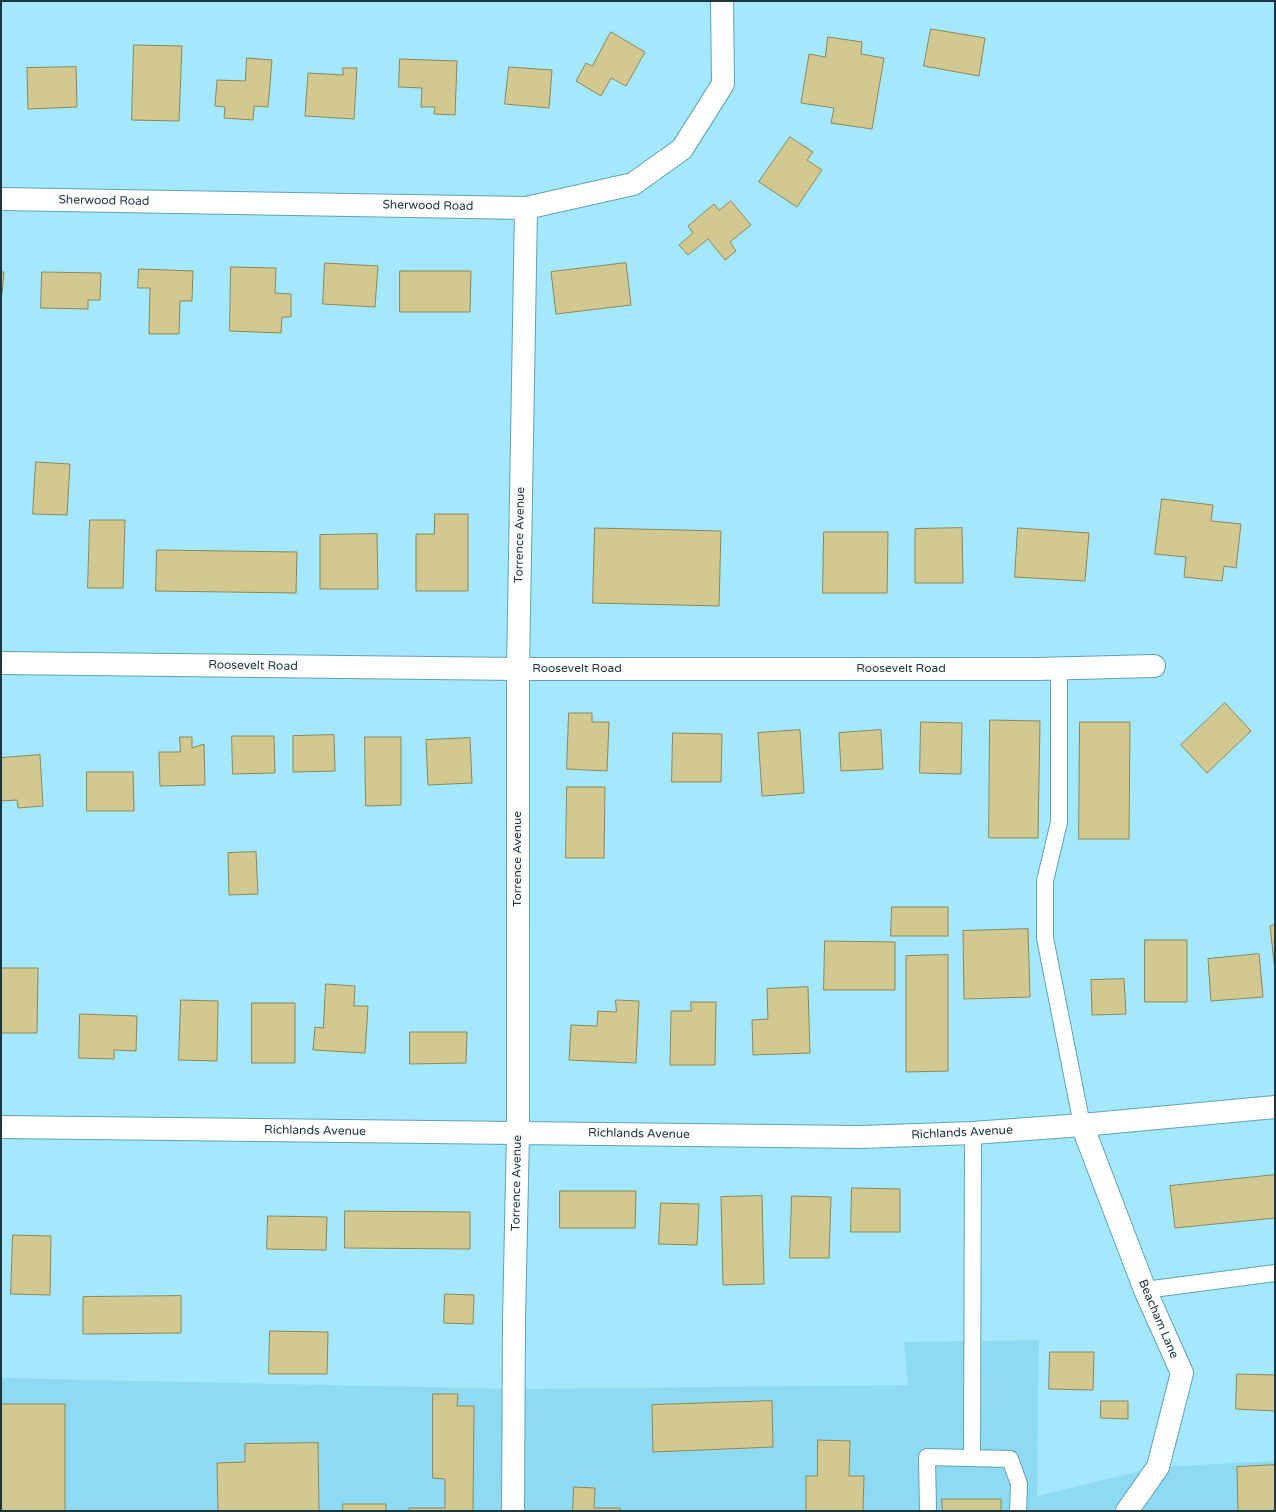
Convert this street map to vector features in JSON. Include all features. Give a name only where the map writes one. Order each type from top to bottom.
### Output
[{"type":"street","name":"Sherwood Road","points":[[1,199],[526,208],[633,184],[682,149],[723,84],[722,1]]},
{"type":"street","name":"Torrence Avenue","points":[[513,1511],[514,1320],[518,1133],[518,669],[526,208]]},
{"type":"street","name":"Roosevelt Road","points":[[1,663],[518,669],[1059,669],[1154,666]]},
{"type":"street","name":"Richlands Avenue","points":[[1,1127],[861,1137],[973,1133],[1082,1125],[1275,1107]]},
{"type":"street","name":"Beacham Lane","points":[[1082,1125],[1145,1290],[1182,1373],[1158,1467],[1127,1511]]},
{"type":"lane","points":[[1059,669],[1059,822],[1045,881],[1045,938],[1082,1125]]},
{"type":"lane","points":[[972,1458],[973,1133]]},
{"type":"lane","points":[[1145,1290],[1275,1273]]},
{"type":"lane","points":[[928,1511],[927,1457],[1010,1459],[1019,1484],[1018,1511]]},
{"type":"shaded area","points":[[1039,1340],[1037,1496],[1158,1467],[1275,1461],[1275,1511],[1,1511],[1,1378],[514,1389],[908,1385],[904,1342]]},
{"type":"building","points":[[931,29],[985,38],[979,76],[924,66]]},
{"type":"building","points":[[611,32],[645,52],[626,86],[611,78],[601,96],[576,81],[586,63],[592,66]]},
{"type":"building","points":[[828,37],[862,42],[861,54],[884,58],[872,129],[831,123],[834,108],[801,103],[809,54],[825,57]]},
{"type":"building","points":[[134,45],[182,46],[179,121],[132,120]]},
{"type":"building","points":[[247,58],[272,60],[268,107],[254,106],[253,120],[224,118],[225,107],[215,106],[217,80],[245,81]]},
{"type":"building","points":[[400,59],[457,61],[455,115],[434,114],[435,107],[421,107],[422,88],[399,87]]},
{"type":"building","points":[[76,67],[77,107],[28,109],[27,68]]},
{"type":"building","points":[[509,67],[552,70],[549,108],[505,104]]},
{"type":"building","points":[[343,68],[357,68],[354,119],[305,116],[308,73],[343,75]]},
{"type":"building","points":[[790,137],[813,152],[807,160],[822,170],[797,207],[759,182]]},
{"type":"building","points":[[731,201],[751,225],[730,242],[736,251],[725,260],[708,239],[688,255],[679,245],[693,233],[688,226],[714,204],[719,210]]},
{"type":"building","points":[[325,263],[378,266],[375,307],[323,304]]},
{"type":"building","points":[[626,263],[631,305],[556,314],[551,272]]},
{"type":"building","points":[[231,267],[276,268],[275,293],[291,294],[291,317],[282,317],[281,333],[230,331]]},
{"type":"building","points":[[139,269],[193,271],[192,301],[180,301],[179,334],[149,334],[150,288],[138,288]]},
{"type":"building","points":[[400,271],[471,271],[470,312],[400,312]]},
{"type":"building","points":[[1,272],[4,272],[2,294],[1,294]]},
{"type":"building","points":[[42,272],[101,273],[100,300],[88,300],[88,309],[41,308]]},
{"type":"building","points":[[36,462],[70,464],[67,515],[33,514]]},
{"type":"building","points":[[1162,499],[1213,505],[1211,521],[1241,524],[1236,568],[1224,566],[1222,581],[1184,577],[1186,557],[1155,554]]},
{"type":"building","points":[[435,514],[468,514],[468,591],[416,591],[416,534],[434,534]]},
{"type":"building","points":[[90,520],[125,520],[123,588],[88,588]]},
{"type":"building","points":[[595,528],[721,531],[719,606],[593,603]]},
{"type":"building","points":[[962,528],[963,583],[915,583],[915,529]]},
{"type":"building","points":[[1018,528],[1089,533],[1085,581],[1015,577]]},
{"type":"building","points":[[824,532],[888,532],[887,593],[823,593]]},
{"type":"building","points":[[377,534],[378,589],[320,589],[320,535]]},
{"type":"building","points":[[157,550],[297,552],[296,593],[156,591]]},
{"type":"building","points":[[1225,703],[1251,731],[1207,773],[1181,745]]},
{"type":"building","points":[[569,713],[592,713],[592,722],[609,722],[607,771],[567,769]]},
{"type":"building","points":[[990,720],[1040,721],[1038,838],[989,838]]},
{"type":"building","points":[[921,722],[962,723],[961,774],[920,773]]},
{"type":"building","points":[[1080,722],[1130,722],[1129,839],[1079,839]]},
{"type":"building","points":[[800,730],[804,793],[762,796],[758,733]]},
{"type":"building","points":[[881,730],[883,769],[841,771],[839,733]]},
{"type":"building","points":[[673,733],[722,734],[721,782],[672,782]]},
{"type":"building","points":[[334,735],[335,771],[293,772],[293,736]]},
{"type":"building","points":[[232,736],[274,736],[275,773],[233,774]]},
{"type":"building","points":[[180,737],[192,737],[192,748],[204,744],[205,785],[160,786],[159,752],[180,752]]},
{"type":"building","points":[[365,737],[401,737],[401,805],[366,806]]},
{"type":"building","points":[[470,738],[472,783],[428,785],[426,740]]},
{"type":"building","points":[[40,755],[43,806],[18,808],[17,800],[1,801],[1,758]]},
{"type":"building","points":[[87,772],[133,772],[134,811],[87,811]]},
{"type":"building","points":[[567,787],[605,787],[604,858],[566,858]]},
{"type":"building","points":[[256,852],[258,894],[229,895],[228,853]]},
{"type":"building","points":[[892,907],[948,907],[948,936],[891,936]]},
{"type":"building","points":[[1275,925],[1275,971],[1270,926]]},
{"type":"building","points":[[1028,929],[1030,997],[964,999],[963,931]]},
{"type":"building","points":[[1145,940],[1187,940],[1187,1002],[1145,1002]]},
{"type":"building","points":[[825,941],[895,942],[895,990],[824,990]]},
{"type":"building","points":[[1259,954],[1263,997],[1211,1001],[1208,959]]},
{"type":"building","points":[[948,955],[948,1071],[906,1072],[906,956]]},
{"type":"building","points":[[1,968],[38,968],[37,1033],[1,1033]]},
{"type":"building","points":[[1124,979],[1126,1014],[1092,1015],[1091,980]]},
{"type":"building","points":[[326,984],[355,986],[354,1006],[368,1006],[365,1053],[313,1050],[315,1027],[323,1028]]},
{"type":"building","points":[[808,987],[810,1053],[753,1055],[752,1020],[768,1019],[767,989]]},
{"type":"building","points":[[181,1000],[218,1001],[217,1061],[179,1060]]},
{"type":"building","points":[[616,1000],[639,1001],[636,1063],[569,1060],[571,1025],[597,1026],[598,1011],[616,1012]]},
{"type":"building","points":[[691,1002],[716,1002],[715,1065],[670,1065],[671,1011],[691,1011]]},
{"type":"building","points":[[252,1003],[295,1003],[295,1063],[252,1063]]},
{"type":"building","points":[[80,1014],[137,1016],[136,1051],[114,1050],[114,1059],[79,1058]]},
{"type":"building","points":[[410,1032],[467,1032],[466,1063],[410,1064]]},
{"type":"building","points":[[1275,1175],[1275,1218],[1175,1228],[1170,1186]]},
{"type":"building","points":[[852,1188],[900,1189],[900,1232],[851,1232]]},
{"type":"building","points":[[560,1191],[636,1191],[635,1228],[560,1228]]},
{"type":"building","points":[[762,1196],[764,1284],[723,1285],[721,1197]]},
{"type":"building","points":[[792,1196],[831,1197],[829,1258],[790,1258]]},
{"type":"building","points":[[661,1203],[699,1204],[697,1245],[659,1244]]},
{"type":"building","points":[[345,1211],[470,1212],[470,1249],[345,1248]]},
{"type":"building","points":[[268,1216],[327,1217],[326,1250],[267,1249]]},
{"type":"building","points":[[13,1235],[51,1236],[50,1295],[11,1294]]},
{"type":"building","points":[[445,1294],[474,1295],[473,1324],[444,1323]]},
{"type":"building","points":[[181,1296],[181,1333],[83,1334],[83,1297]]},
{"type":"building","points":[[270,1331],[328,1332],[327,1374],[269,1374]]},
{"type":"building","points":[[1050,1352],[1094,1352],[1093,1390],[1049,1389]]},
{"type":"building","points":[[1237,1374],[1275,1375],[1275,1411],[1236,1409]]},
{"type":"building","points":[[433,1394],[458,1394],[457,1406],[474,1406],[473,1511],[409,1511],[409,1508],[445,1508],[445,1479],[433,1478]]},
{"type":"building","points":[[772,1401],[773,1447],[653,1452],[652,1405]]},
{"type":"building","points":[[1101,1401],[1128,1401],[1128,1419],[1101,1418]]},
{"type":"building","points":[[1,1404],[65,1404],[65,1511],[1,1511]]},
{"type":"building","points":[[818,1440],[850,1441],[849,1476],[864,1476],[863,1511],[806,1511],[806,1476],[817,1476]]},
{"type":"building","points":[[318,1443],[319,1511],[218,1511],[217,1463],[245,1462],[245,1444]]},
{"type":"building","points":[[1275,1465],[1275,1511],[1238,1511],[1237,1467]]},
{"type":"building","points":[[574,1487],[595,1488],[594,1508],[620,1508],[620,1511],[573,1511]]},
{"type":"building","points":[[942,1499],[1001,1499],[1001,1511],[943,1511]]},
{"type":"building","points":[[343,1504],[386,1504],[386,1511],[343,1511]]}]
